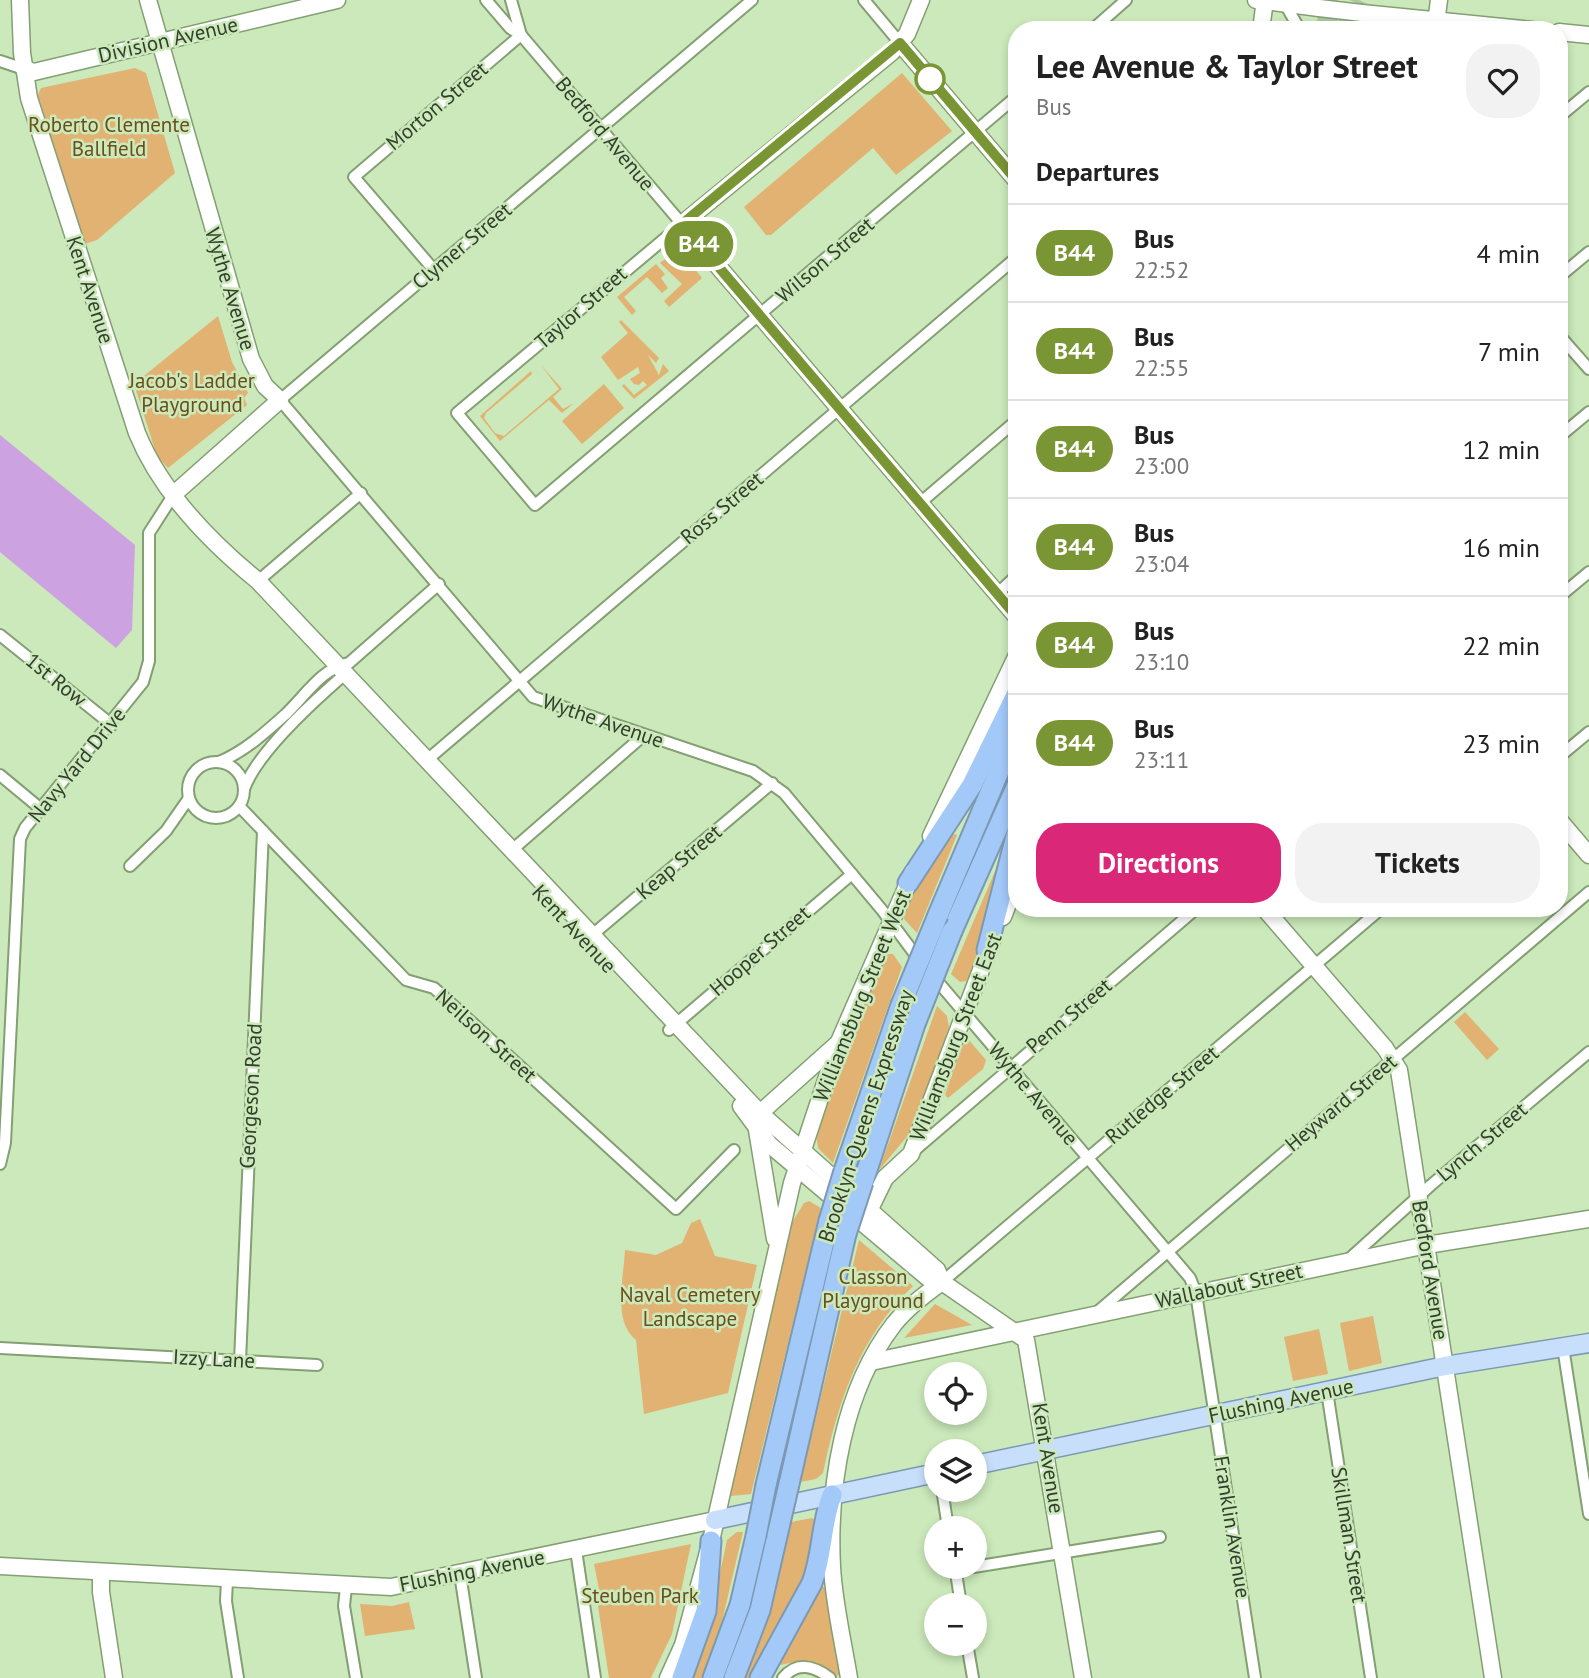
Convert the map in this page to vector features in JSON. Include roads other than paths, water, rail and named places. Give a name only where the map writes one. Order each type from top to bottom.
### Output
[{"type":"highway","points":[[908,883],[972,785],[1008,711]]},
{"type":"highway","name":"Brooklyn-Queens Expressway","points":[[713,1678],[740,1605],[829,1221],[844,1171],[901,1005],[1008,750]]},
{"type":"highway","name":"Brooklyn-Queens Expressway","points":[[734,1678],[760,1610],[846,1234],[915,1024],[952,931],[1008,805]]},
{"type":"highway","points":[[987,950],[1008,867]]},
{"type":"highway","points":[[760,1678],[812,1583],[817,1569],[825,1512],[832,1496]]},
{"type":"highway","points":[[682,1678],[706,1611],[711,1541]]},
{"type":"main road","name":"Kent Avenue","points":[[20,0],[24,69],[40,135],[137,433],[171,497],[225,554],[258,581],[338,673],[759,1121],[867,1216],[937,1270],[942,1282],[1026,1340],[1030,1347],[1083,1678]]},
{"type":"main road","name":"Wythe Avenue","points":[[148,0],[251,359],[265,386],[280,400]]},
{"type":"main road","points":[[922,0],[907,34],[900,43],[1008,170]]},
{"type":"main road","points":[[1261,21],[1262,0],[1411,21]]},
{"type":"main road","points":[[1436,21],[1439,0]]},
{"type":"main road","name":"Division Avenue","points":[[24,69],[34,72],[330,1]]},
{"type":"main road","points":[[1568,33],[1589,35]]},
{"type":"main road","name":"Taylor Street","points":[[682,224],[900,43]]},
{"type":"main road","name":"Bedford Avenue","points":[[682,224],[1008,607]]},
{"type":"main road","name":"Clymer Street","points":[[171,497],[280,400]]},
{"type":"main road","name":"Kent Avenue","points":[[225,554],[232,569],[427,760],[512,850],[589,938]]},
{"type":"main road","name":"Williamsburg Street West","points":[[668,1678],[685,1637],[711,1541],[776,1247],[800,1159],[838,1044],[890,922],[1008,674]]},
{"type":"main road","points":[[1568,830],[1589,855]]},
{"type":"main road","name":"Williamsburg Street East","points":[[867,1216],[885,1178],[911,1154],[987,950],[1008,904]]},
{"type":"main road","name":"Bedford Avenue","points":[[1271,917],[1399,1070],[1493,1678]]},
{"type":"main road","points":[[776,1247],[759,1121],[838,1044]]},
{"type":"main road","name":"Wallabout Street","points":[[871,1362],[1426,1245],[1589,1219]]},
{"type":"main road","points":[[849,1678],[834,1590],[832,1496],[847,1427],[871,1362],[896,1322],[942,1282]]},
{"type":"main road","name":"Flushing Avenue","points":[[987,1462],[1445,1366],[1589,1343]]},
{"type":"main road","name":"Flushing Avenue","points":[[0,1566],[102,1568],[227,1580],[391,1587],[924,1477]]},
{"type":"main road","points":[[102,1568],[101,1592],[114,1678]]},
{"type":"street","name":"Bedford Avenue","points":[[486,0],[510,28],[521,35],[682,224]]},
{"type":"street","name":"Bedford Avenue","points":[[511,0],[521,35]]},
{"type":"street","name":"Clymer Street","points":[[280,400],[752,0]]},
{"type":"street","points":[[864,0],[900,43]]},
{"type":"street","points":[[1102,21],[1126,0]]},
{"type":"street","points":[[1285,4],[1295,21]]},
{"type":"street","name":"Morton Street","points":[[434,270],[354,177],[521,35]]},
{"type":"street","name":"Division Avenue","points":[[0,61],[24,69]]},
{"type":"street","points":[[1568,110],[1589,92]]},
{"type":"street","name":"Wilson Street","points":[[535,505],[1008,104]]},
{"type":"street","name":"Taylor Street","points":[[535,505],[457,413],[682,224]]},
{"type":"street","points":[[1568,269],[1589,251]]},
{"type":"street","name":"Ross Street","points":[[427,760],[1008,265]]},
{"type":"street","points":[[1568,345],[1589,369]]},
{"type":"street","name":"Wythe Avenue","points":[[280,400],[536,699],[753,771],[772,783],[852,874],[1009,1067],[1190,1278],[1196,1293]]},
{"type":"street","points":[[1568,430],[1589,412]]},
{"type":"street","points":[[920,503],[1008,427]]},
{"type":"street","points":[[258,581],[361,493]]},
{"type":"street","name":"Navy Yard Drive","points":[[0,1164],[5,1143],[18,847],[25,828],[112,725],[144,682],[147,672],[149,533],[171,497]]},
{"type":"street","points":[[1568,590],[1589,572]]},
{"type":"street","points":[[166,831],[201,814],[224,817],[239,806],[253,771],[323,695],[338,673],[439,584]]},
{"type":"street","points":[[997,594],[1008,584]]},
{"type":"street","name":"1st Row","points":[[0,635],[112,725]]},
{"type":"street","points":[[201,814],[189,798],[188,784],[195,771],[203,764],[219,762],[237,754],[288,712],[315,685],[338,673]]},
{"type":"street","points":[[1568,750],[1589,732]]},
{"type":"street","points":[[512,850],[644,735]]},
{"type":"street","points":[[219,762],[237,771],[244,789]]},
{"type":"street","points":[[0,775],[41,809]]},
{"type":"street","name":"Keap Street","points":[[589,938],[772,783]]},
{"type":"street","points":[[130,866],[166,831],[189,798]]},
{"type":"street","name":"Neilson Street","points":[[239,806],[406,980],[434,988],[676,1209],[734,1150]]},
{"type":"street","name":"Georgeson Road","points":[[240,1361],[263,831]]},
{"type":"street","name":"Hooper Street","points":[[673,1027],[852,874]]},
{"type":"street","name":"Heyward Street","points":[[1568,910],[1589,892]]},
{"type":"street","points":[[1004,915],[1008,912]]},
{"type":"street","name":"Penn Street","points":[[911,1154],[1186,917]]},
{"type":"street","name":"Rutledge Street","points":[[942,1282],[1371,917]]},
{"type":"street","name":"Heyward Street","points":[[1094,1315],[1560,917]]},
{"type":"street","name":"Lynch Street","points":[[1346,1262],[1589,1052]]},
{"type":"street","name":"Franklin Avenue","points":[[1196,1293],[1255,1678]]},
{"type":"street","points":[[1563,1347],[1589,1514]]},
{"type":"street","name":"Izzy Lane","points":[[0,1348],[317,1365]]},
{"type":"street","name":"Skillman Street","points":[[1327,1391],[1371,1678]]},
{"type":"street","points":[[987,1564],[1160,1538]]},
{"type":"street","points":[[576,1549],[595,1678]]},
{"type":"street","points":[[460,1574],[476,1678]]},
{"type":"street","points":[[227,1580],[226,1601],[238,1678]]},
{"type":"street","points":[[346,1587],[344,1606],[356,1678]]},
{"type":"street","points":[[969,1656],[973,1678]]},
{"type":"street","points":[[783,1678],[792,1670],[803,1666],[820,1671],[830,1678]]},
{"type":"tunnel","points":[[1327,21],[1336,0]]},
{"type":"tunnel","points":[[1349,21],[1359,0]]},
{"type":"park label","name":"Roberto Clemente Ballfield","points":[[109,137]]},
{"type":"park label","name":"Jacob's Ladder Playground","points":[[192,393]]},
{"type":"park label","name":"Classon Playground","points":[[873,1289]]},
{"type":"park label","name":"Naval Cemetery Landscape","points":[[690,1307]]},
{"type":"park label","name":"Steuben Park","points":[[640,1596]]}]
